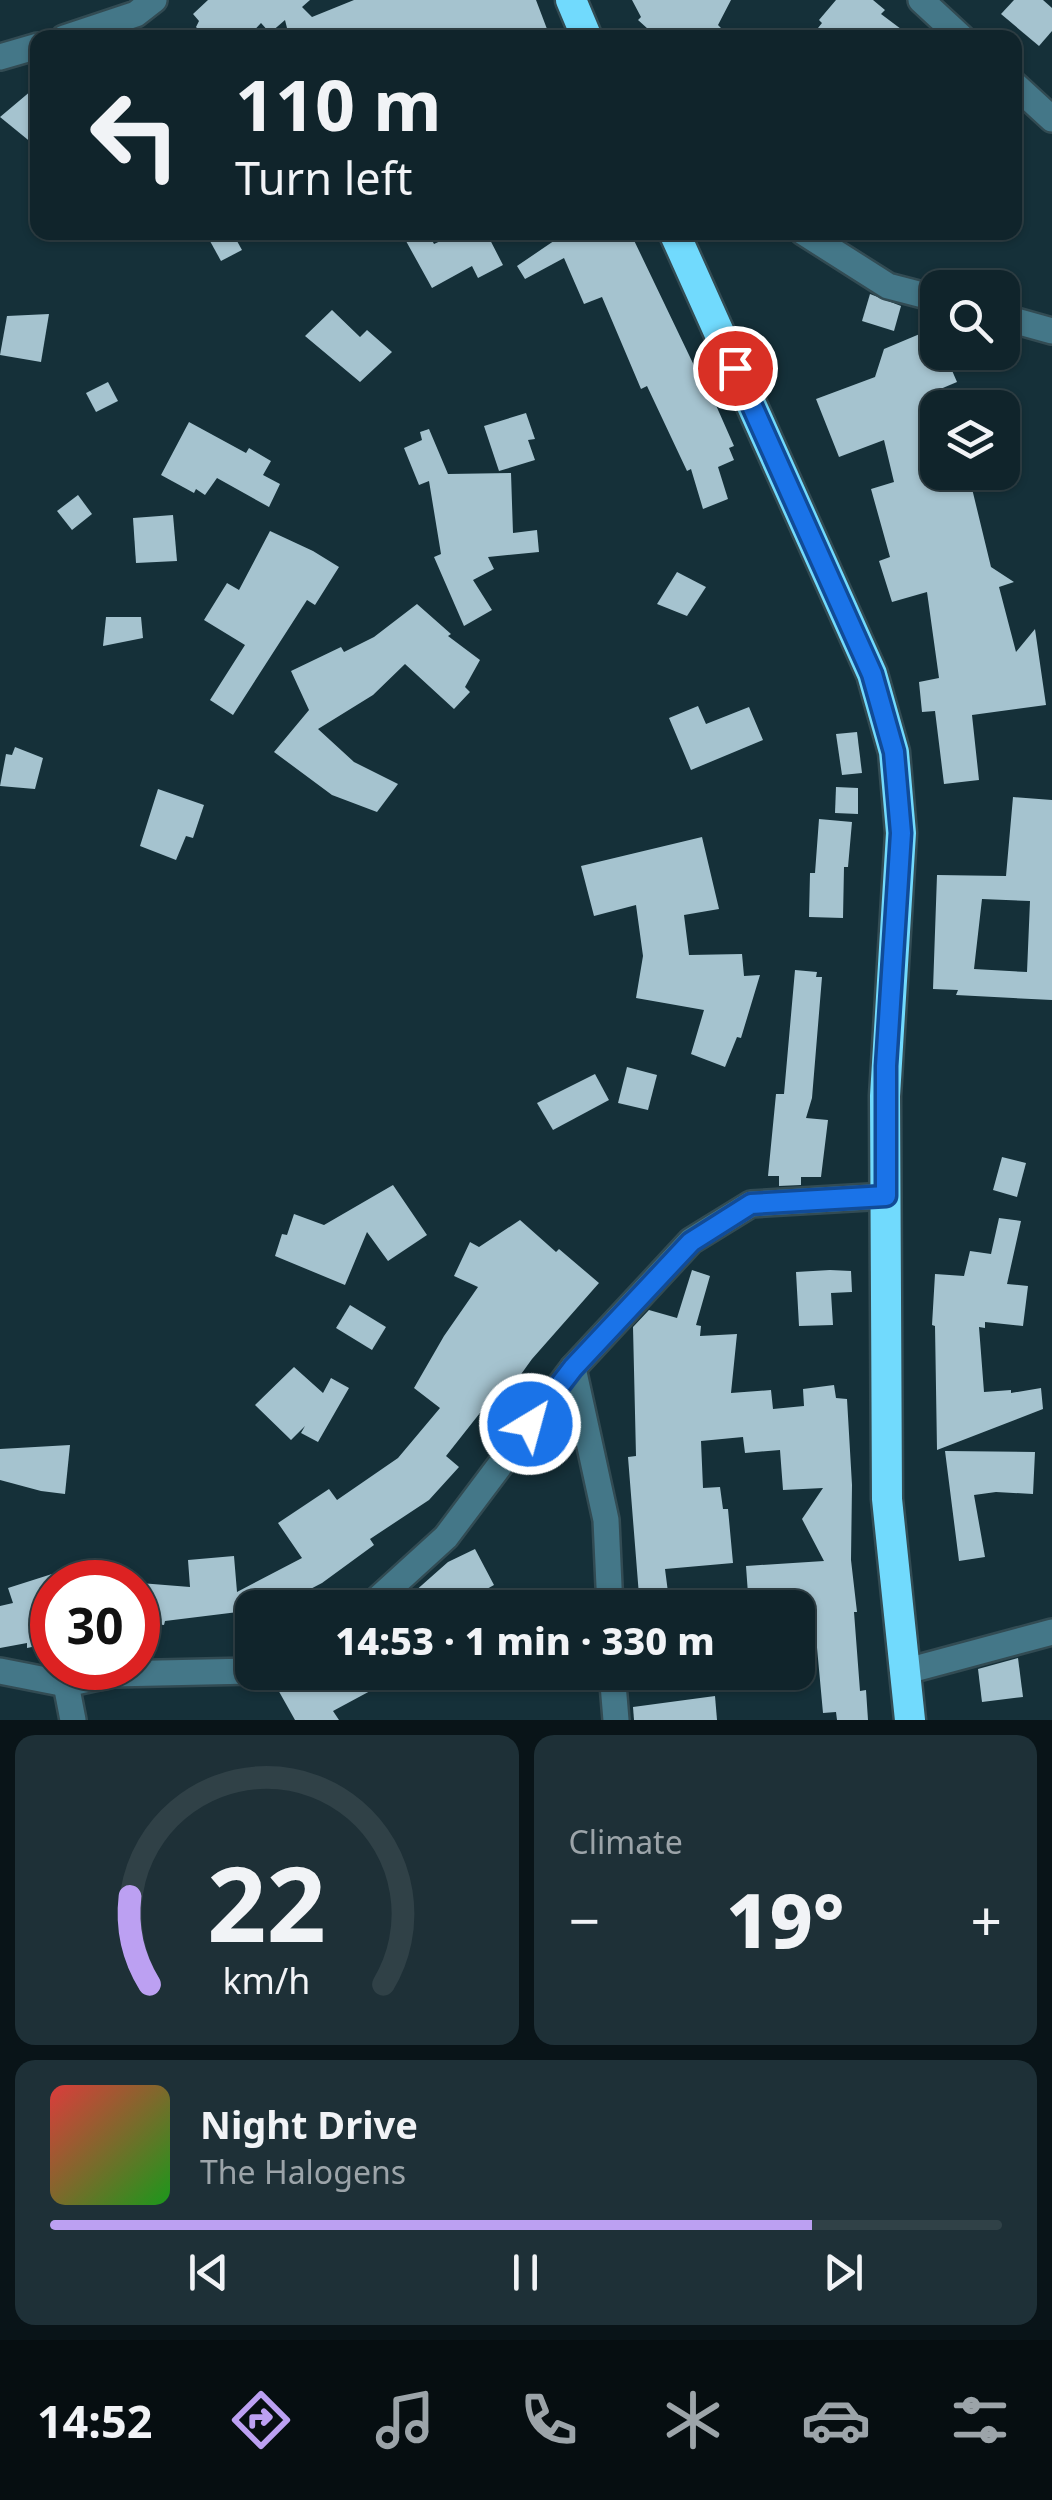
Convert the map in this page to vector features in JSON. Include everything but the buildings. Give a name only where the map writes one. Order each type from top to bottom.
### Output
[{"type":"highway","points":[[570,0],[583,30]]},
{"type":"highway","points":[[678,240],[872,674],[894,752],[901,833],[886,1066],[887,1498],[910,1720]]},
{"type":"street","points":[[88,30],[136,14],[154,0]]},
{"type":"street","points":[[921,0],[953,30]]},
{"type":"street","points":[[0,57],[30,48]]},
{"type":"street","points":[[1022,92],[1052,119]]},
{"type":"street","points":[[816,240],[888,286],[920,295]]},
{"type":"street","points":[[1020,322],[1052,331]]},
{"type":"street","points":[[388,1590],[446,1538],[573,1368],[691,1242],[751,1204],[886,1196]]},
{"type":"street","points":[[573,1368],[606,1520],[609,1590]]},
{"type":"street","points":[[903,1672],[1052,1632]]},
{"type":"street","points":[[160,1673],[235,1671]]},
{"type":"street","points":[[0,1672],[30,1677]]},
{"type":"street","points":[[67,1690],[73,1720]]},
{"type":"street","points":[[614,1690],[616,1720]]},
{"type":"route","points":[[530,1424],[573,1368],[691,1242],[751,1204],[886,1196],[886,1066],[901,833],[894,752],[872,674],[735,368]]}]
